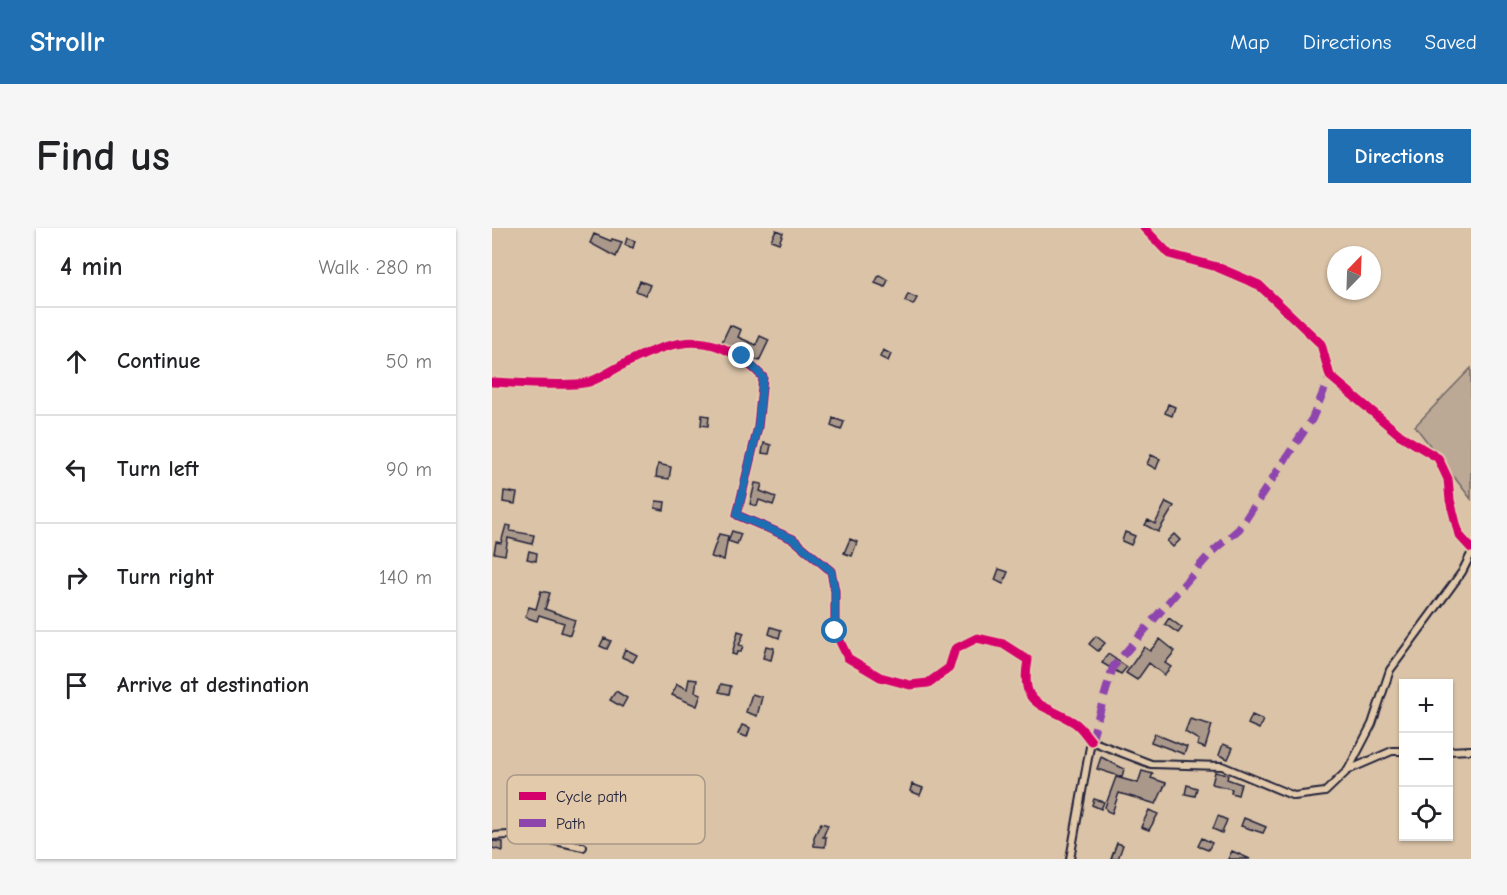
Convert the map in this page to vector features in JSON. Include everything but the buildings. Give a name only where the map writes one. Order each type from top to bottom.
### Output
[{"type":"street","points":[[1144,228],[1169,254],[1217,267],[1259,285],[1320,344],[1330,376],[1400,435],[1438,458],[1448,479],[1459,535],[1471,548]]},
{"type":"street","points":[[492,382],[588,382],[647,352],[683,343],[710,342],[742,356],[763,377],[763,398],[737,515],[793,539],[831,571],[835,591],[835,631],[848,658],[880,677],[910,685],[928,683],[949,668],[955,649],[976,638],[1003,644],[1028,660],[1024,681],[1029,697],[1046,709],[1076,724],[1091,741],[1151,764],[1222,766],[1294,796],[1325,792],[1348,770],[1372,724],[1390,670],[1461,572],[1471,554]]},
{"type":"street","points":[[1070,859],[1091,741]]},
{"type":"street","points":[[1453,751],[1471,750]]},
{"type":"street","points":[[1348,770],[1392,751],[1399,751]]},
{"type":"street","points":[[492,836],[507,835]]},
{"type":"street","points":[[569,844],[583,847]]},
{"type":"shaded area","points":[[1471,368],[1471,499],[1415,426]]},
{"type":"marked path","points":[[1091,741],[1113,667],[1209,555],[1239,529],[1312,419],[1330,376]]},
{"type":"cycle path","points":[[1144,228],[1169,254],[1217,267],[1259,285],[1321,344],[1330,376],[1400,435],[1438,458],[1448,479],[1450,500],[1459,535],[1471,548]]},
{"type":"cycle path","points":[[492,382],[557,384],[589,382],[646,354],[682,343],[698,342],[730,351],[763,377],[758,427],[737,515],[793,539],[831,571],[835,591],[835,631],[848,658],[880,677],[910,685],[928,683],[949,668],[955,649],[977,638],[1003,644],[1028,660],[1027,687],[1036,702],[1075,723],[1091,741]]},
{"type":"route","points":[[742,356],[763,377],[763,398],[737,515],[793,539],[831,571],[835,591],[835,631]]}]
